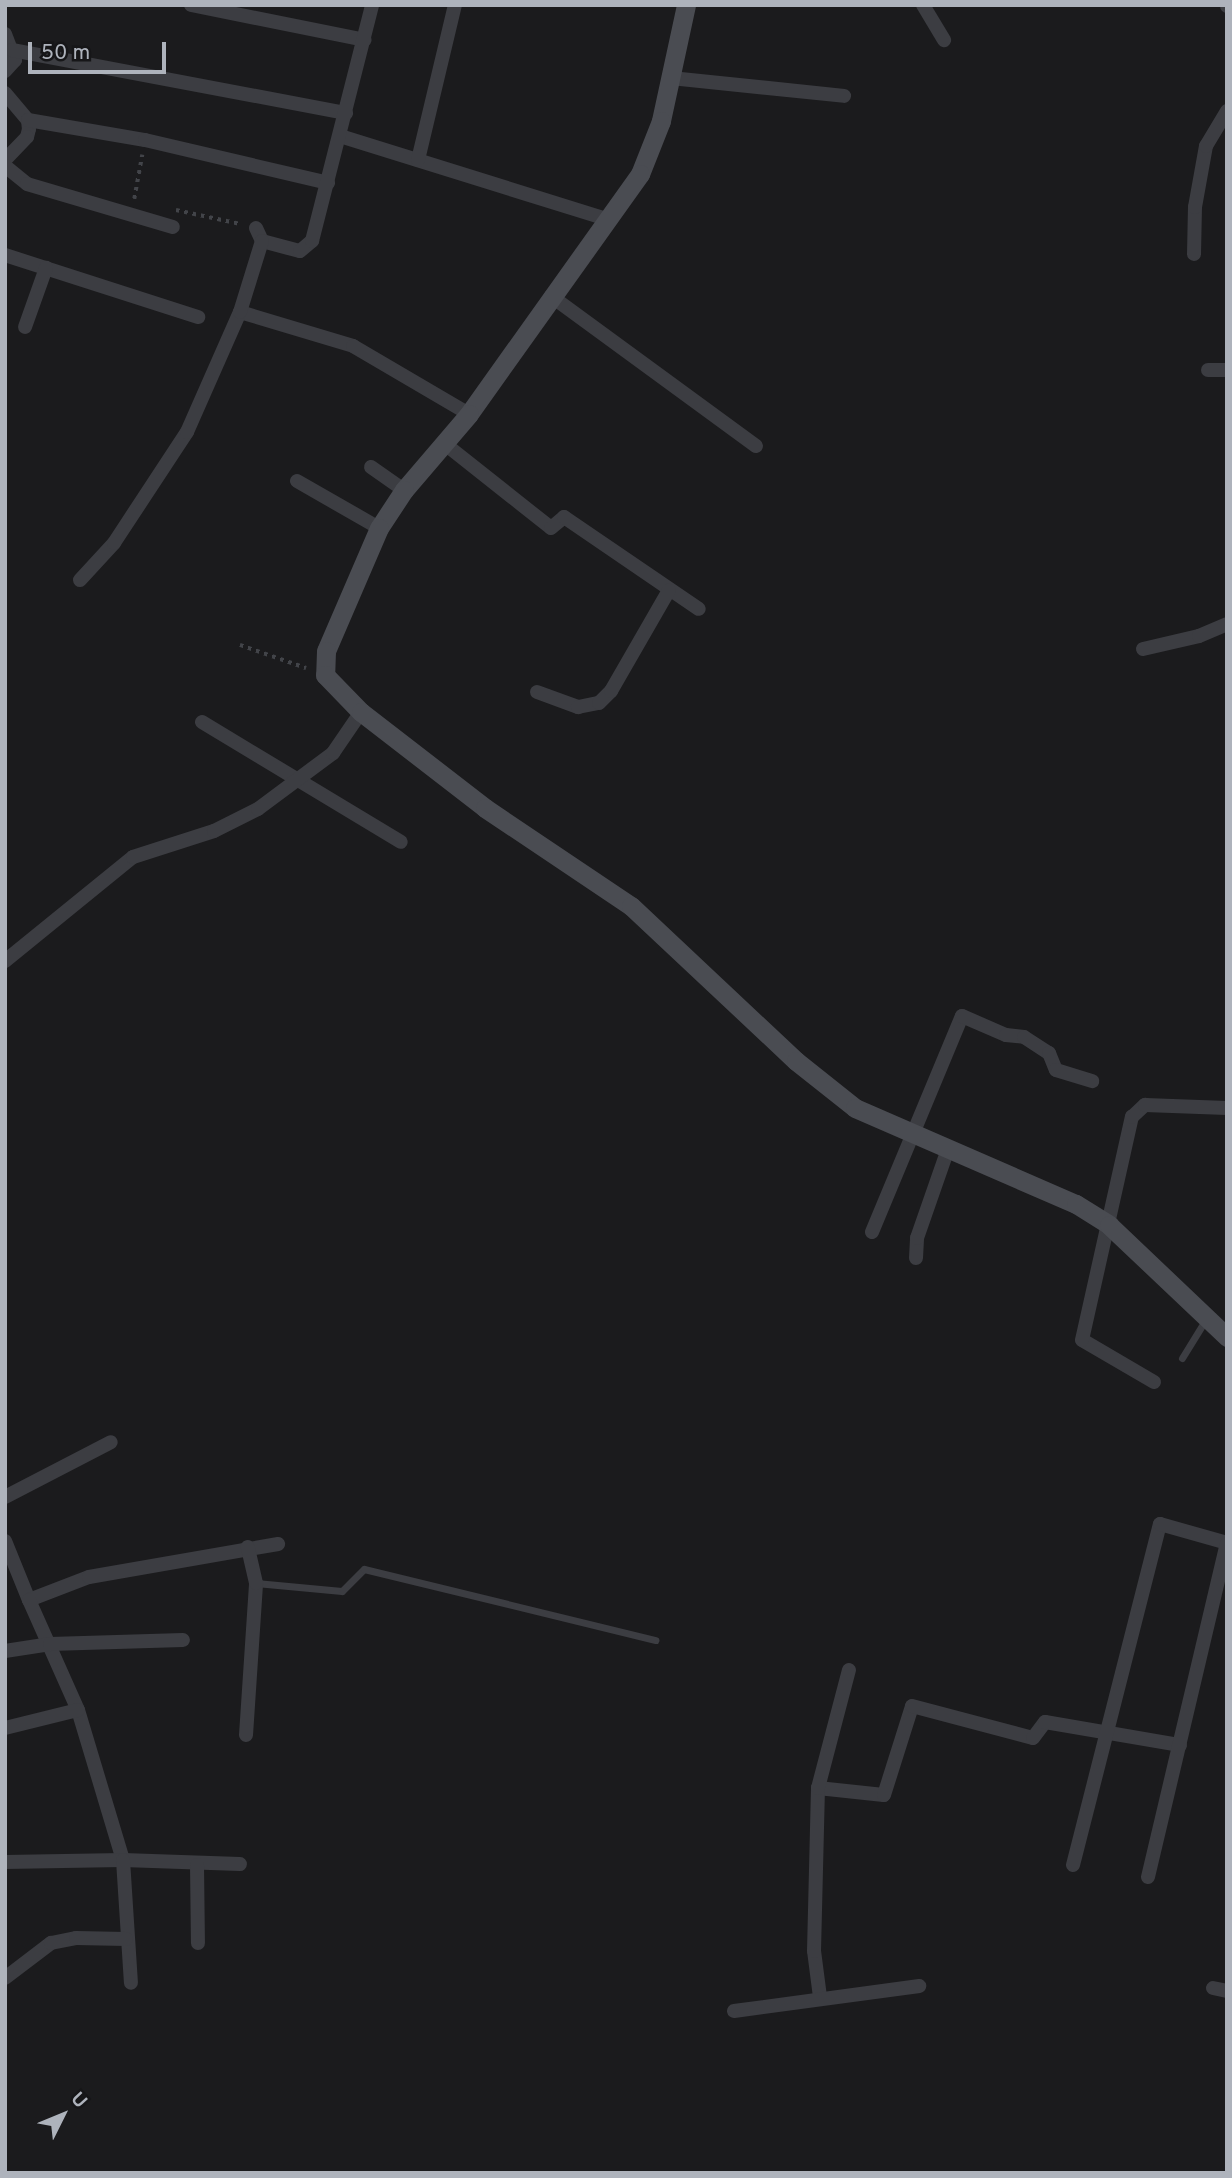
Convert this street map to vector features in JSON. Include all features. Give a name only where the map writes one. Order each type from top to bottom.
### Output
[{"type":"street","points":[[191,5],[364,40]]},
{"type":"street","points":[[80,580],[114,543],[187,432],[240,312],[259,234],[307,248],[328,183],[372,5]]},
{"type":"street","points":[[418,160],[455,5]]},
{"type":"street","points":[[686,5],[661,121],[640,174],[610,220],[551,296],[470,414],[404,490],[379,528],[326,651],[325,675],[361,712],[485,808],[631,906],[796,1061],[855,1108],[913,1137],[948,1149],[1076,1205],[1109,1225],[1227,1337]]},
{"type":"street","points":[[923,5],[944,40]]},
{"type":"street","points":[[5,34],[15,60],[5,71]]},
{"type":"street","points":[[12,50],[346,113]]},
{"type":"street","points":[[671,78],[844,96]]},
{"type":"street","points":[[5,93],[29,120],[145,139],[328,183]]},
{"type":"street","points":[[1194,254],[1195,208],[1206,146],[1227,111]]},
{"type":"street","points":[[5,160],[27,137],[29,120]]},
{"type":"street","points":[[340,136],[610,220]]},
{"type":"street","points":[[5,166],[27,184],[173,227]]},
{"type":"street","points":[[5,255],[198,317]]},
{"type":"street","points":[[26,327],[46,268]]},
{"type":"street","points":[[551,296],[756,446]]},
{"type":"street","points":[[240,312],[353,346],[470,414]]},
{"type":"street","points":[[1208,370],[1227,370]]},
{"type":"street","points":[[445,444],[551,528],[564,517],[699,609]]},
{"type":"street","points":[[371,467],[404,490]]},
{"type":"street","points":[[297,481],[379,528]]},
{"type":"street","points":[[537,692],[578,707],[599,703],[611,691],[670,590]]},
{"type":"street","points":[[1143,649],[1199,636],[1227,624]]},
{"type":"street","points":[[5,961],[133,856],[214,831],[258,809],[333,753],[361,712]]},
{"type":"street","points":[[202,722],[401,842]]},
{"type":"street","points":[[872,1232],[962,1016],[1006,1035],[1024,1037],[1049,1053],[1056,1070],[1092,1081]]},
{"type":"street","points":[[1154,1382],[1082,1340],[1132,1117],[1138,1108],[1157,1104],[1227,1108]]},
{"type":"street","points":[[916,1258],[917,1238],[948,1149]]},
{"type":"street","points":[[5,1497],[111,1442]]},
{"type":"street","points":[[1073,1865],[1110,1734],[1160,1524],[1227,1543],[1148,1877]]},
{"type":"street","points":[[5,1541],[78,1710],[122,1860],[131,1983]]},
{"type":"street","points":[[29,1600],[89,1577],[248,1547],[278,1544]]},
{"type":"street","points":[[246,1735],[256,1583],[248,1547]]},
{"type":"street","points":[[5,1651],[50,1644],[183,1640]]},
{"type":"street","points":[[820,1997],[814,1951],[818,1788],[849,1670]]},
{"type":"street","points":[[818,1788],[884,1795],[912,1706],[1033,1738],[1045,1722],[1180,1745]]},
{"type":"street","points":[[5,1728],[78,1710]]},
{"type":"street","points":[[5,1862],[122,1860],[197,1865],[240,1864]]},
{"type":"street","points":[[197,1865],[198,1942]]},
{"type":"street","points":[[5,1978],[51,1943],[76,1937],[126,1939]]},
{"type":"street","points":[[734,2011],[820,1997],[919,1986]]},
{"type":"lane","points":[[1182,1358],[1206,1319]]},
{"type":"lane","points":[[256,1583],[342,1591],[363,1569],[655,1640]]},
{"type":"path","points":[[130,216],[145,139]]},
{"type":"path","points":[[134,201],[148,204]]},
{"type":"path","points":[[175,210],[259,234]]},
{"type":"path","points":[[240,645],[325,675]]}]
